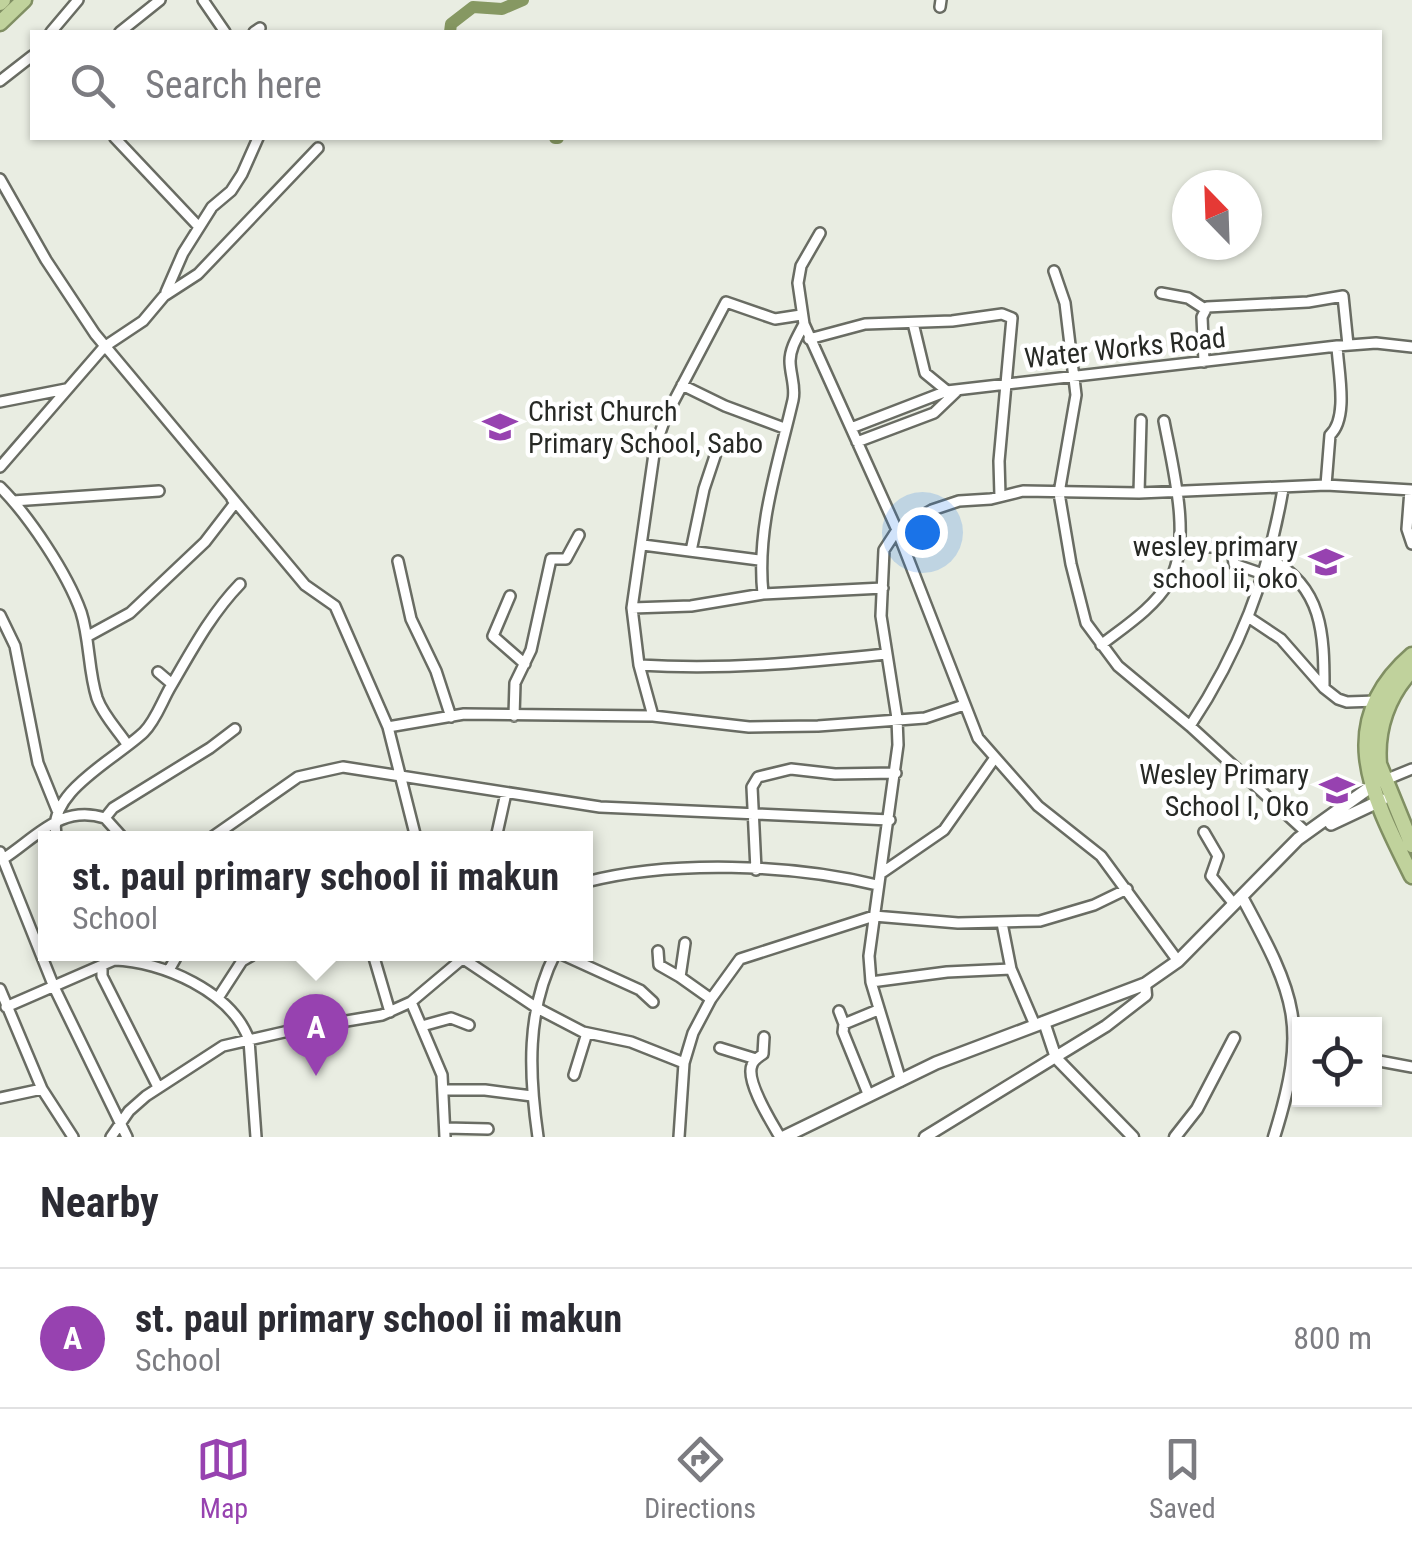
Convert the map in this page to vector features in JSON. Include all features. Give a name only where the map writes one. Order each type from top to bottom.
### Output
[{"type":"highway","points":[[0,23],[24,0]]},
{"type":"highway","points":[[1412,655],[1387,682],[1366,750],[1412,845]]},
{"type":"highway","points":[[1412,670],[1394,694],[1381,727],[1378,750],[1385,784],[1377,804],[1412,876]]},
{"type":"main road","points":[[782,1137],[806,1132],[936,1062],[1146,984],[1178,961],[1307,833],[1385,784]]},
{"type":"main road","points":[[1290,850],[1337,820],[1377,804]]},
{"type":"street","points":[[52,30],[78,0]]},
{"type":"street","points":[[122,30],[160,0]]},
{"type":"street","points":[[203,0],[224,30]]},
{"type":"street","points":[[0,81],[30,58]]},
{"type":"street","points":[[121,140],[199,227]]},
{"type":"street","points":[[164,296],[183,252],[212,207],[236,183],[257,140]]},
{"type":"street","points":[[0,467],[104,347],[142,322],[164,296],[198,274],[318,148]]},
{"type":"street","points":[[0,176],[104,347],[305,585],[335,606],[388,726],[414,831]]},
{"type":"street","points":[[820,233],[802,266],[798,283],[802,320],[897,530],[978,738],[1038,806],[1101,856],[1178,961]]},
{"type":"street","points":[[1054,271],[1064,303],[1076,394],[1059,493],[1086,623],[1118,666],[1307,833]]},
{"type":"street","points":[[1161,293],[1188,298],[1205,309],[1343,296],[1340,416],[1338,428],[1330,434],[1326,485]]},
{"type":"street","points":[[653,716],[639,665],[632,608],[655,448],[682,384],[726,302],[776,319],[802,320]]},
{"type":"street","points":[[1204,362],[1205,309]]},
{"type":"street","points":[[809,338],[865,324],[1008,315],[1012,322],[998,461],[1000,496]]},
{"type":"street","points":[[763,594],[760,560],[784,428],[794,396],[791,350],[802,320]]},
{"type":"street","points":[[913,323],[925,373],[947,391]]},
{"type":"street","name":"Water Works Road","points":[[857,442],[934,414],[959,390],[1342,346],[1376,343],[1412,348]]},
{"type":"street","points":[[682,384],[725,406],[784,428]]},
{"type":"street","points":[[0,402],[68,388]]},
{"type":"street","points":[[851,428],[947,391],[959,390]]},
{"type":"street","points":[[1139,493],[1141,420]]},
{"type":"street","points":[[1101,645],[1148,607],[1169,584],[1175,568],[1180,530],[1164,421]]},
{"type":"street","points":[[691,551],[719,444]]},
{"type":"street","points":[[900,1082],[871,982],[869,956],[896,772],[897,718],[881,616],[884,550],[897,530],[932,510],[959,501],[1023,491],[1139,493],[1326,485],[1411,490],[1407,529],[1412,544]]},
{"type":"street","points":[[0,487],[14,500],[68,585],[88,636],[96,694],[127,744]]},
{"type":"street","points":[[1190,726],[1221,680],[1248,617],[1270,559],[1283,489]]},
{"type":"street","points":[[14,500],[159,491]]},
{"type":"street","points":[[88,636],[130,613],[205,542],[236,503]]},
{"type":"street","points":[[514,716],[515,683],[532,650],[551,559],[566,559],[579,534]]},
{"type":"street","points":[[643,544],[760,560]]},
{"type":"street","points":[[1202,547],[1228,547],[1238,567],[1264,574]]},
{"type":"street","points":[[1270,559],[1288,568],[1299,580],[1318,614],[1324,688]]},
{"type":"street","points":[[398,561],[411,618],[451,717]]},
{"type":"street","points":[[40,831],[83,782],[144,732],[207,624],[240,584]]},
{"type":"street","points":[[632,608],[691,606],[763,594],[883,588]]},
{"type":"street","points":[[510,596],[493,636],[525,664]]},
{"type":"street","points":[[0,615],[15,646],[38,763],[56,831]]},
{"type":"street","points":[[1248,617],[1281,639],[1324,688],[1348,702],[1378,701]]},
{"type":"street","points":[[639,665],[713,669],[886,654]]},
{"type":"street","points":[[158,672],[172,684]]},
{"type":"street","points":[[388,726],[451,717],[514,716],[653,716],[749,726],[818,726],[939,715],[964,705]]},
{"type":"street","points":[[105,818],[112,808],[235,729]]},
{"type":"street","points":[[883,872],[944,830],[994,759]]},
{"type":"street","points":[[221,831],[298,777],[343,767],[600,807],[890,820]]},
{"type":"street","points":[[1385,784],[1412,768]]},
{"type":"street","points":[[756,870],[752,787],[758,776],[792,769],[835,774],[896,772]]},
{"type":"street","points":[[498,831],[506,793]]},
{"type":"street","points":[[55,815],[95,814],[117,831]]},
{"type":"street","points":[[1204,832],[1218,856],[1211,876],[1238,901],[1288,993],[1292,1017]]},
{"type":"street","points":[[38,833],[29,842],[2,855],[38,947]]},
{"type":"street","points":[[593,881],[635,872],[756,870],[838,875],[877,885]]},
{"type":"street","points":[[679,1137],[684,1063],[693,1033],[732,966],[748,954],[874,916],[922,922],[1048,920],[1094,905],[1126,889]]},
{"type":"street","points":[[1002,923],[1011,970],[1056,1058],[1133,1137]]},
{"type":"street","points":[[680,977],[686,943]]},
{"type":"street","points":[[658,951],[659,965],[711,1000]]},
{"type":"street","points":[[43,961],[128,1137]]},
{"type":"street","points":[[95,961],[158,1088]]},
{"type":"street","points":[[6,1007],[111,961]]},
{"type":"street","points":[[143,961],[169,970],[218,998],[244,1027],[249,1040],[256,1137]]},
{"type":"street","points":[[169,970],[174,961]]},
{"type":"street","points":[[218,998],[242,961]]},
{"type":"street","points":[[375,961],[390,1012]]},
{"type":"street","points":[[111,1137],[130,1111],[158,1088],[223,1046],[390,1012],[411,1002],[455,961]]},
{"type":"street","points":[[470,961],[537,1008],[587,1033],[630,1042],[684,1063]]},
{"type":"street","points":[[538,1137],[530,1074],[540,984],[554,961]]},
{"type":"street","points":[[574,961],[640,990],[653,1002]]},
{"type":"street","points":[[871,982],[947,972],[1011,970]]},
{"type":"street","points":[[925,1137],[942,1133],[1106,1026],[1146,995],[1146,984]]},
{"type":"street","points":[[0,990],[42,1089],[73,1137]]},
{"type":"street","points":[[411,1002],[437,1058],[445,1133],[488,1130]]},
{"type":"street","points":[[839,1010],[843,1032],[869,1096]]},
{"type":"street","points":[[844,1024],[878,1010]]},
{"type":"street","points":[[422,1026],[451,1018],[469,1025]]},
{"type":"street","points":[[574,1076],[587,1033]]},
{"type":"street","points":[[764,1037],[764,1054],[750,1070],[782,1137]]},
{"type":"street","points":[[1175,1137],[1197,1109],[1234,1038]]},
{"type":"street","points":[[720,1048],[756,1059]]},
{"type":"street","points":[[1382,1061],[1412,1067]]},
{"type":"street","points":[[1274,1137],[1292,1075]]},
{"type":"street","points":[[0,1098],[42,1089]]},
{"type":"street","points":[[443,1090],[532,1096]]},
{"type":"waterway","points":[[450,30],[451,24],[473,7],[502,9],[523,0]]},
{"type":"place","name":"Christ Church Primary School, Sabo","points":[[500,427]]},
{"type":"place","name":"wesley primary school ii, oko","points":[[1326,562]]},
{"type":"place","name":"Wesley Primary School I, Oko","points":[[1337,790]]},
{"type":"place","name":"st. paul primary school ii makun","points":[[316,1076]]}]
